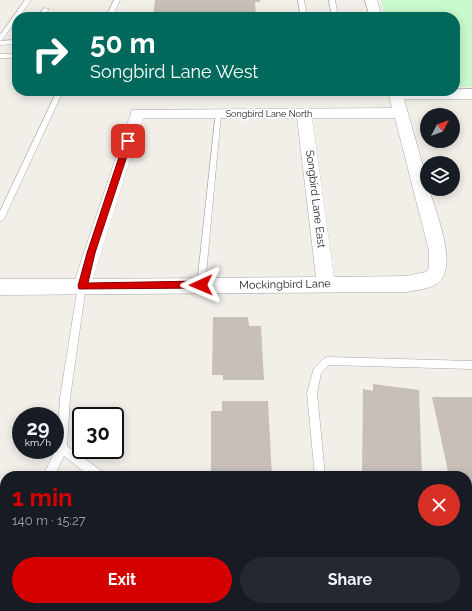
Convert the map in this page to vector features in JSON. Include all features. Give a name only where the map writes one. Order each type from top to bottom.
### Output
[{"type":"street","points":[[371,0],[375,12]]},
{"type":"street","points":[[460,94],[472,94]]},
{"type":"street","points":[[397,96],[400,113]]},
{"type":"street","name":"Songbird Lane North","points":[[82,286],[91,253],[137,113],[400,113]]},
{"type":"street","name":"Mockingbird Lane","points":[[0,287],[406,284],[426,280],[437,273],[440,266],[438,250],[400,113]]},
{"type":"street","name":"Songbird Lane East","points":[[304,114],[326,284]]},
{"type":"lane","points":[[19,12],[28,0]]},
{"type":"lane","points":[[111,12],[117,0]]},
{"type":"lane","points":[[301,0],[303,12]]},
{"type":"lane","points":[[332,0],[334,12]]},
{"type":"lane","points":[[0,39],[12,22]]},
{"type":"lane","points":[[0,43],[12,42]]},
{"type":"lane","points":[[0,48],[12,48]]},
{"type":"lane","points":[[0,56],[12,56]]},
{"type":"lane","points":[[0,219],[58,96]]},
{"type":"lane","points":[[201,285],[218,114]]},
{"type":"lane","points":[[64,415],[65,398],[82,286]]},
{"type":"lane","points":[[320,471],[312,393],[317,371],[327,361],[472,365]]},
{"type":"lane","points":[[64,450],[92,471]]},
{"type":"lane","points":[[50,471],[56,459]]},
{"type":"green space","points":[[381,0],[472,0],[472,87],[460,87],[460,12],[384,12]]},
{"type":"building","points":[[155,0],[260,0],[260,2],[255,2],[256,12],[154,12]]},
{"type":"building","points":[[213,317],[248,317],[249,326],[261,326],[264,380],[223,380],[223,375],[212,375]]},
{"type":"building","points":[[373,384],[419,390],[422,471],[362,471],[363,389],[373,391]]},
{"type":"building","points":[[432,397],[472,397],[472,471],[448,471]]},
{"type":"building","points":[[222,401],[268,401],[272,471],[211,471],[211,411],[222,411]]},
{"type":"route","points":[[128,141],[91,253],[82,286],[201,285]]}]
